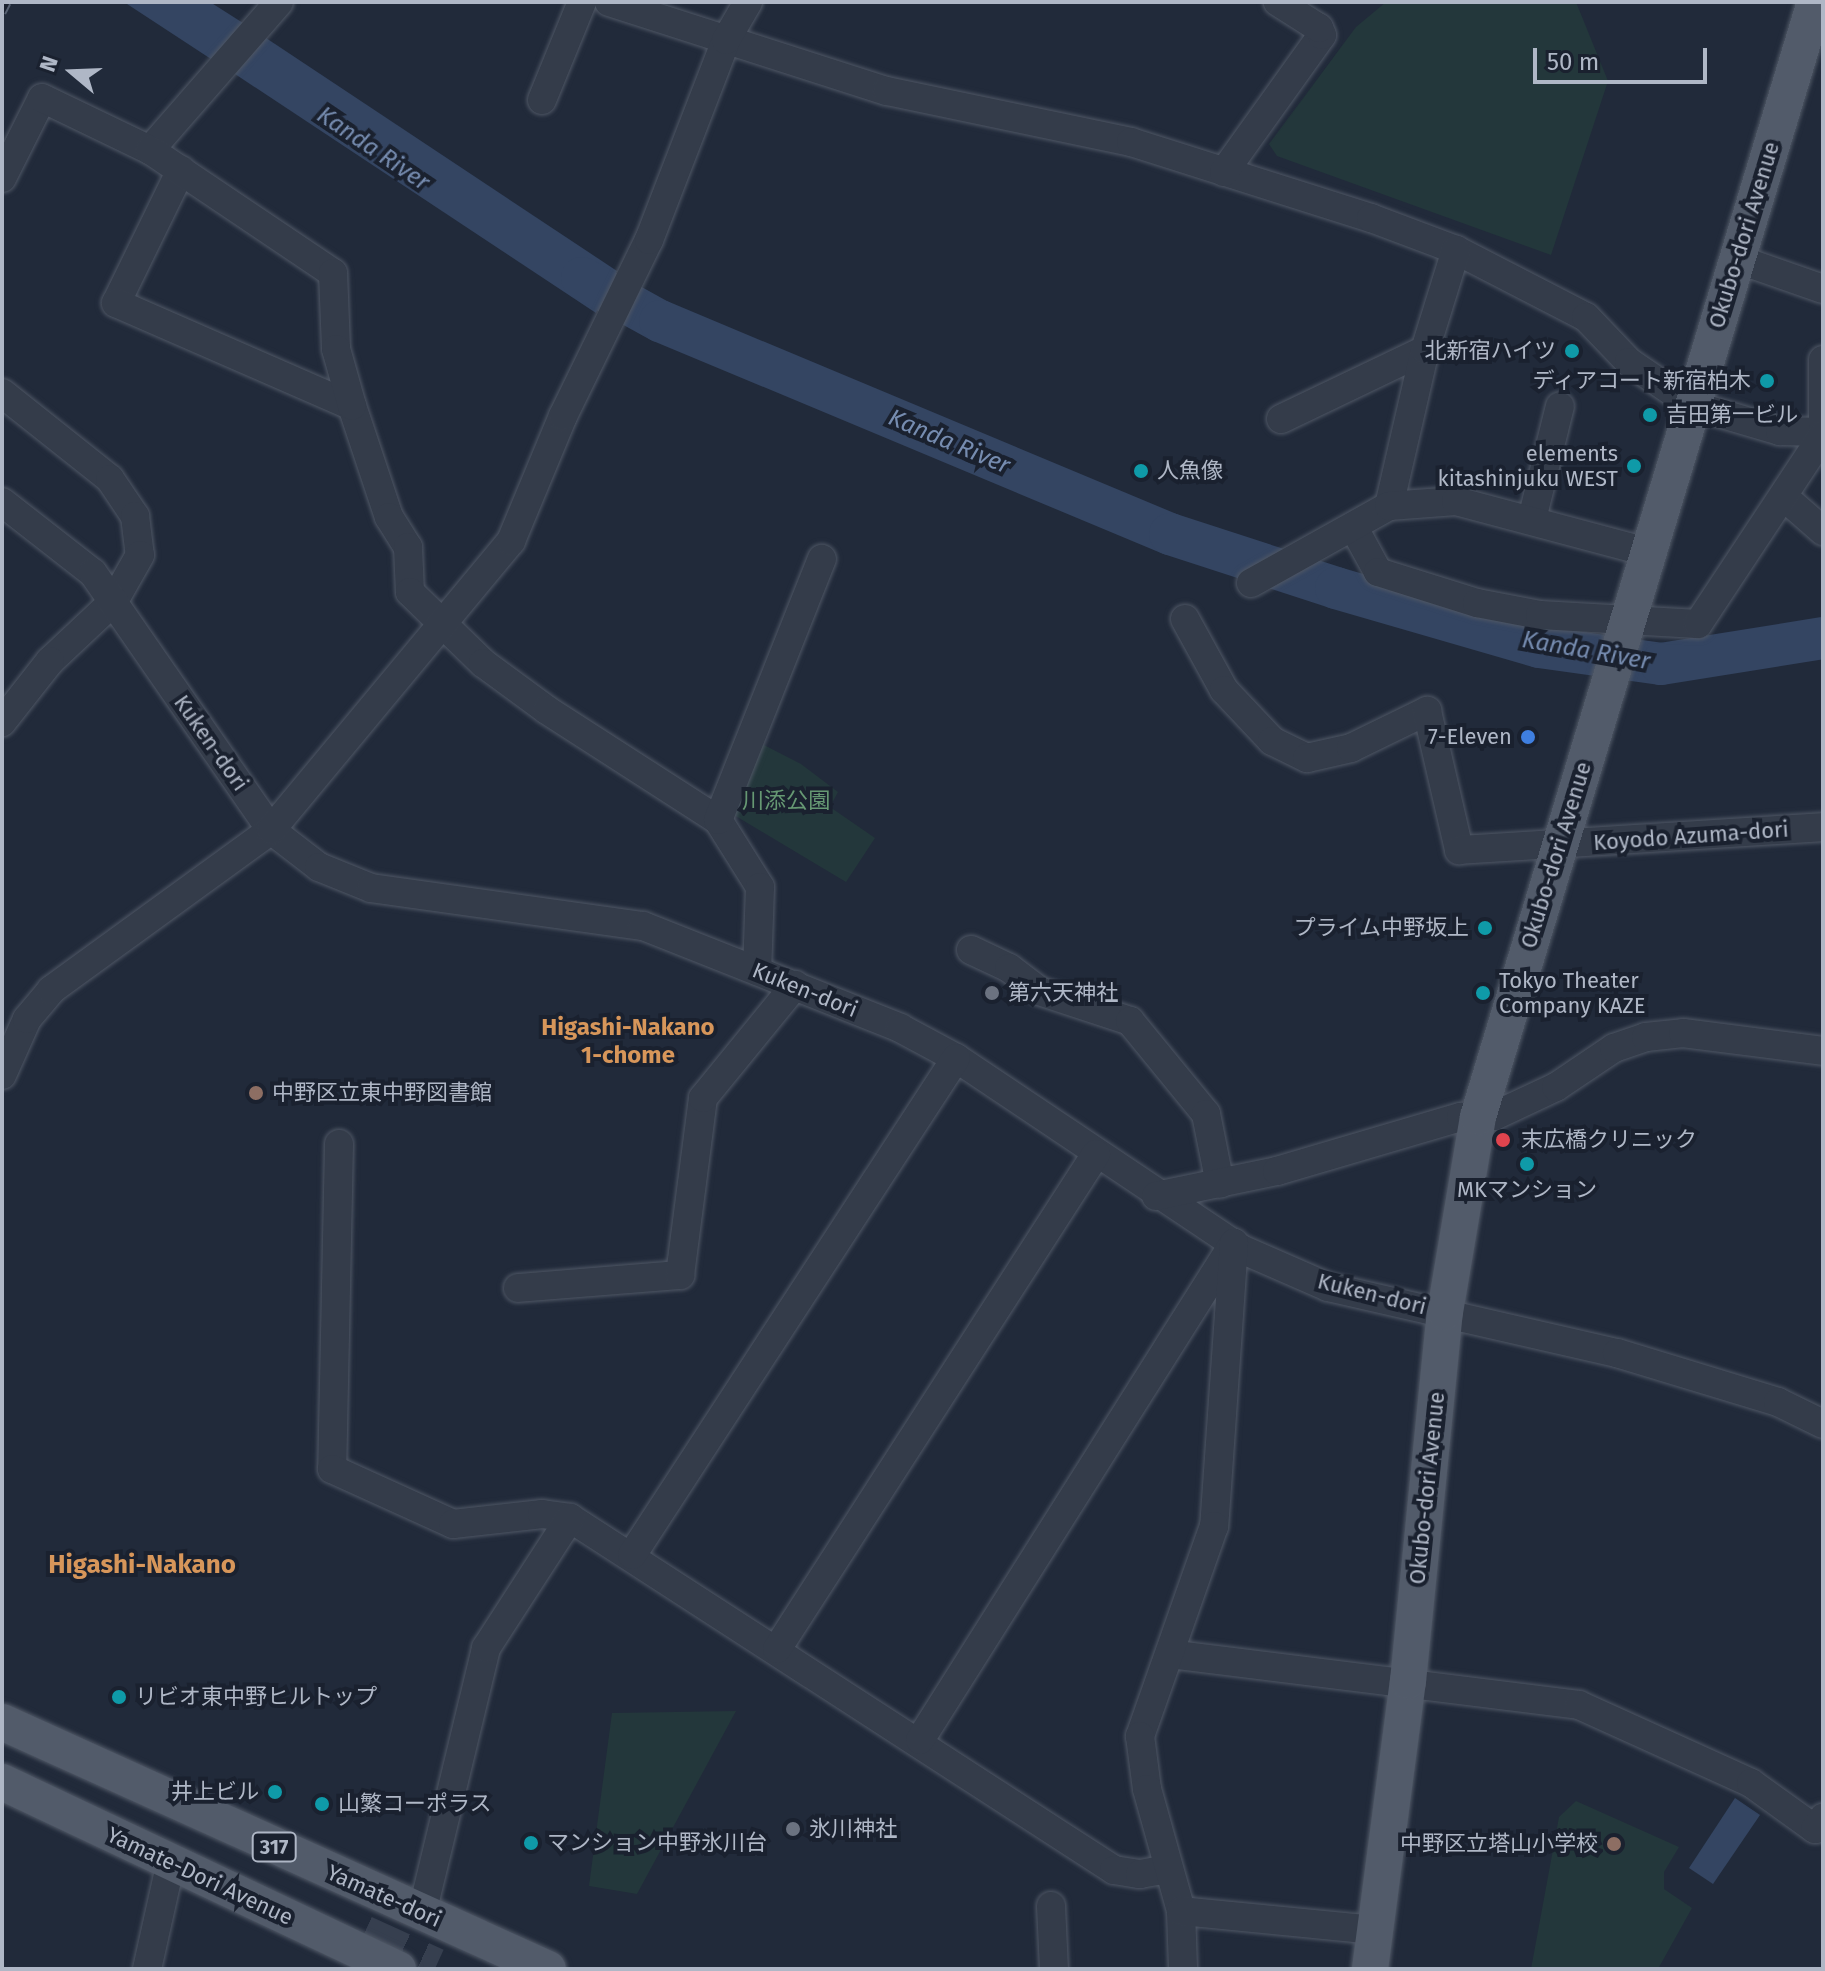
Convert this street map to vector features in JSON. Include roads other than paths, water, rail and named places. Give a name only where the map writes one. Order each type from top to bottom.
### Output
[{"type":"main road","name":"Okubo-dori Avenue","points":[[1370,1969],[1408,1681],[1445,1312],[1478,1117],[1648,552],[1683,400],[1737,259],[1815,2]]},
{"type":"main road","name":"Yamate-dori","points":[[2,1722],[548,1969]]},
{"type":"main road","name":"Yamate-Dori Avenue","points":[[2,1782],[398,1969]]},
{"type":"street","points":[[150,150],[219,67],[255,32],[279,2]]},
{"type":"street","points":[[542,100],[582,2]]},
{"type":"street","points":[[609,2],[887,91],[1131,142],[1456,250],[1586,317],[1629,362],[1683,400],[1780,431],[1823,434],[1698,624],[1626,626],[1477,603],[1378,572],[1354,528]]},
{"type":"street","points":[[2,1075],[27,1019],[51,990],[271,830],[511,541],[632,275],[726,40],[748,2]]},
{"type":"street","points":[[1224,172],[1322,35],[1319,28],[1278,2]]},
{"type":"street","points":[[2,178],[42,98],[150,150],[333,273],[336,349],[389,517],[408,547],[410,592],[440,626],[547,710],[718,820],[760,887],[757,971]]},
{"type":"street","points":[[181,170],[116,303],[352,406]]},
{"type":"street","points":[[1389,506],[1425,350],[1456,250]]},
{"type":"street","points":[[1737,259],[1823,289]]},
{"type":"street","points":[[1281,419],[1425,350]]},
{"type":"street","points":[[1823,360],[1823,425]]},
{"type":"street","points":[[2,393],[110,479],[135,516],[140,555],[114,601],[50,661],[2,722]]},
{"type":"street","points":[[1532,519],[1560,406]]},
{"type":"street","points":[[1784,497],[1823,531]]},
{"type":"street","points":[[1251,583],[1389,506],[1456,501],[1648,552]]},
{"type":"street","name":"Kuken-dori","points":[[7,514],[93,573],[271,830],[319,867],[371,888],[518,911],[601,917],[643,926],[795,985],[956,1058],[1156,1196],[1234,1243],[1328,1287],[1445,1312],[1687,1373],[1778,1402],[1823,1424]]},
{"type":"street","points":[[718,820],[822,559]]},
{"type":"street","name":"Koyodo Azuma-dori","points":[[1185,619],[1224,690],[1280,745],[1307,758],[1351,748],[1427,711],[1459,850],[1823,827]]},
{"type":"street","points":[[971,950],[1009,968],[1039,991],[1130,1021],[1206,1114],[1220,1184]]},
{"type":"street","points":[[518,1288],[680,1275],[703,1098],[795,985]]},
{"type":"street","points":[[1156,1196],[1220,1184],[1461,1117],[1494,1116],[1556,1087],[1614,1048],[1646,1037],[1683,1033],[1823,1051]]},
{"type":"street","points":[[632,1555],[956,1058]]},
{"type":"street","points":[[339,1144],[332,1469],[453,1524],[542,1514],[570,1518],[920,1740],[1114,1870],[1140,1874],[1167,1869]]},
{"type":"street","points":[[777,1649],[1096,1154]]},
{"type":"street","points":[[920,1740],[1234,1243]]},
{"type":"street","points":[[1183,1969],[1181,1911],[1167,1869],[1140,1736],[1214,1526],[1234,1243]]},
{"type":"street","points":[[422,1913],[486,1648],[570,1518]]},
{"type":"street","points":[[1170,1654],[1408,1681],[1579,1705],[1751,1783],[1820,1827]]},
{"type":"street","points":[[147,1969],[171,1862]]},
{"type":"street","points":[[1051,1906],[1054,1969]]},
{"type":"street","points":[[1181,1911],[1376,1930]]},
{"type":"water","points":[[124,2],[210,2],[243,23],[211,59]]},
{"type":"water","points":[[266,38],[617,271],[596,313],[235,74]]},
{"type":"water","points":[[1735,1798],[1760,1815],[1713,1884],[1689,1868]]},
{"type":"waterway","name":"Kanda River","points":[[582,278],[660,321],[1170,534],[1336,588],[1539,647],[1661,664],[1823,638]]},
{"type":"tunnel","points":[[363,1936],[435,1969]]},
{"type":"railway","points":[[2,12],[7,2]]},
{"type":"place","name":"北新宿ハイツ","points":[[1572,351]]},
{"type":"place","name":"ディアコート新宿柏木","points":[[1767,381]]},
{"type":"place","name":"吉田第一ビル","points":[[1650,415]]},
{"type":"place","name":"elements kitashinjuku WEST","points":[[1634,466]]},
{"type":"place","name":"人魚像","points":[[1141,471]]},
{"type":"place","name":"7-Eleven","points":[[1528,737]]},
{"type":"place","name":"プライム中野坂上","points":[[1485,928]]},
{"type":"place","name":"第六天神社","points":[[992,993]]},
{"type":"place","name":"Tokyo Theater Company KAZE","points":[[1483,993]]},
{"type":"place","name":"中野区立東中野図書館","points":[[256,1093]]},
{"type":"place","name":"末広橋クリニック","points":[[1503,1140]]},
{"type":"place","name":"MKマンション","points":[[1527,1164]]},
{"type":"place","name":"リビオ東中野ヒルトップ","points":[[119,1697]]},
{"type":"place","name":"井上ビル","points":[[275,1792]]},
{"type":"place","name":"山繁コーポラス","points":[[322,1804]]},
{"type":"place","name":"氷川神社","points":[[793,1829]]},
{"type":"place","name":"マンション中野氷川台","points":[[531,1843]]},
{"type":"place","name":"中野区立塔山小学校","points":[[1614,1844]]},
{"type":"district","name":"Higashi-Nakano 1-chome","points":[[628,1042]]},
{"type":"district","name":"Higashi-Nakano","points":[[142,1565]]},
{"type":"park label","name":"川添公園","points":[[786,801]]}]
